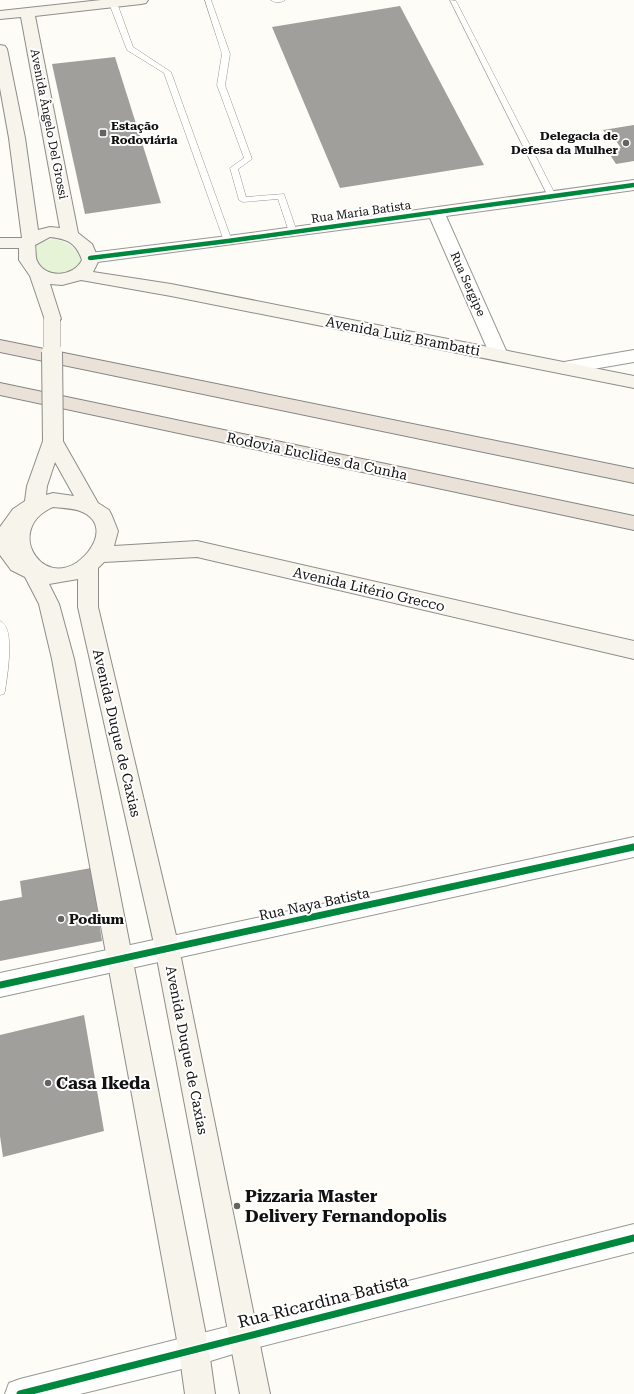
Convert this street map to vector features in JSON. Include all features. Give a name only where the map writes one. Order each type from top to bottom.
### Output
[{"type":"highway","points":[[0,346],[634,476]]},
{"type":"highway","name":"Rodovia Euclides da Cunha","points":[[0,389],[634,523]]},
{"type":"main road","points":[[0,15],[141,0]]},
{"type":"main road","name":"Avenida Ângelo Del Grossi","points":[[28,12],[70,236]]},
{"type":"main road","points":[[0,49],[17,138],[29,241],[26,257],[28,263],[38,274],[47,278],[83,268]]},
{"type":"main road","points":[[0,243],[29,241],[39,234],[50,232],[70,236],[84,245],[83,268],[52,319]]},
{"type":"main road","name":"Avenida Luiz Brambatti","points":[[83,268],[171,290],[634,382]]},
{"type":"main road","points":[[35,505],[37,486],[53,441],[52,319],[38,274]]},
{"type":"main road","points":[[53,441],[89,505]]},
{"type":"main road","points":[[53,500],[72,500],[89,505],[101,514],[108,526],[108,540],[95,560],[71,573],[51,576],[33,573],[18,566],[8,554],[3,538],[16,518],[35,505],[53,500]]},
{"type":"main road","name":"Avenida Litério Grecco","points":[[95,560],[197,549],[634,650]]},
{"type":"main road","name":"Avenida Duque de Caxias","points":[[95,560],[88,607],[167,948],[254,1394]]},
{"type":"main road","points":[[33,573],[49,604],[63,659],[121,958],[194,1351],[200,1394]]},
{"type":"street","name":"Rua Maria Batista","points":[[83,268],[228,241],[634,185]]},
{"type":"street","name":"Rua Sergipe","points":[[436,213],[500,355]]},
{"type":"street","points":[[564,368],[634,356]]},
{"type":"street","name":"Rua Naya Batista","points":[[0,985],[634,847]]},
{"type":"street","name":"Rua Ricardina Batista","points":[[20,1394],[194,1351],[243,1336],[634,1238]]},
{"type":"lane","points":[[208,0],[226,54],[221,85],[248,159],[234,168],[243,200],[281,196],[293,232]]},
{"type":"lane","points":[[274,0],[282,0]]},
{"type":"lane","points":[[451,0],[552,196]]},
{"type":"lane","points":[[113,3],[130,48],[167,72],[228,241]]},
{"type":"lane","points":[[0,625],[5,644],[0,691]]},
{"type":"green space","points":[[53,239],[64,242],[78,252],[80,262],[73,272],[62,275],[51,273],[41,267],[36,261],[33,248],[37,243]]},
{"type":"building","points":[[400,6],[484,165],[340,188],[272,27]]},
{"type":"building","name":"Estação Rodoviária","points":[[115,57],[161,203],[85,214],[52,64]]},
{"type":"building","name":"Delegacia de Defesa da Mulher","points":[[634,125],[634,161],[616,164],[607,150],[621,148],[614,138],[609,138],[603,130]]},
{"type":"building","name":"Podium","points":[[91,868],[102,941],[0,961],[0,901],[22,897],[20,881]]},
{"type":"building","name":"Casa Ikeda","points":[[84,1015],[104,1131],[3,1157],[0,1136],[0,1035]]},
{"type":"cycle path","points":[[90,258],[228,241],[634,185]]},
{"type":"cycle path","points":[[0,985],[634,847]]},
{"type":"cycle path","points":[[20,1394],[194,1351],[243,1336],[634,1238]]},
{"type":"place","name":"Estação Rodoviária","points":[[103,133]]},
{"type":"place","name":"Delegacia de Defesa da Mulher","points":[[626,143]]},
{"type":"place","name":"Podium","points":[[61,919]]},
{"type":"place","name":"Casa Ikeda","points":[[48,1083]]},
{"type":"place","name":"Pizzaria Master Delivery Fernandopolis","points":[[237,1206]]}]
